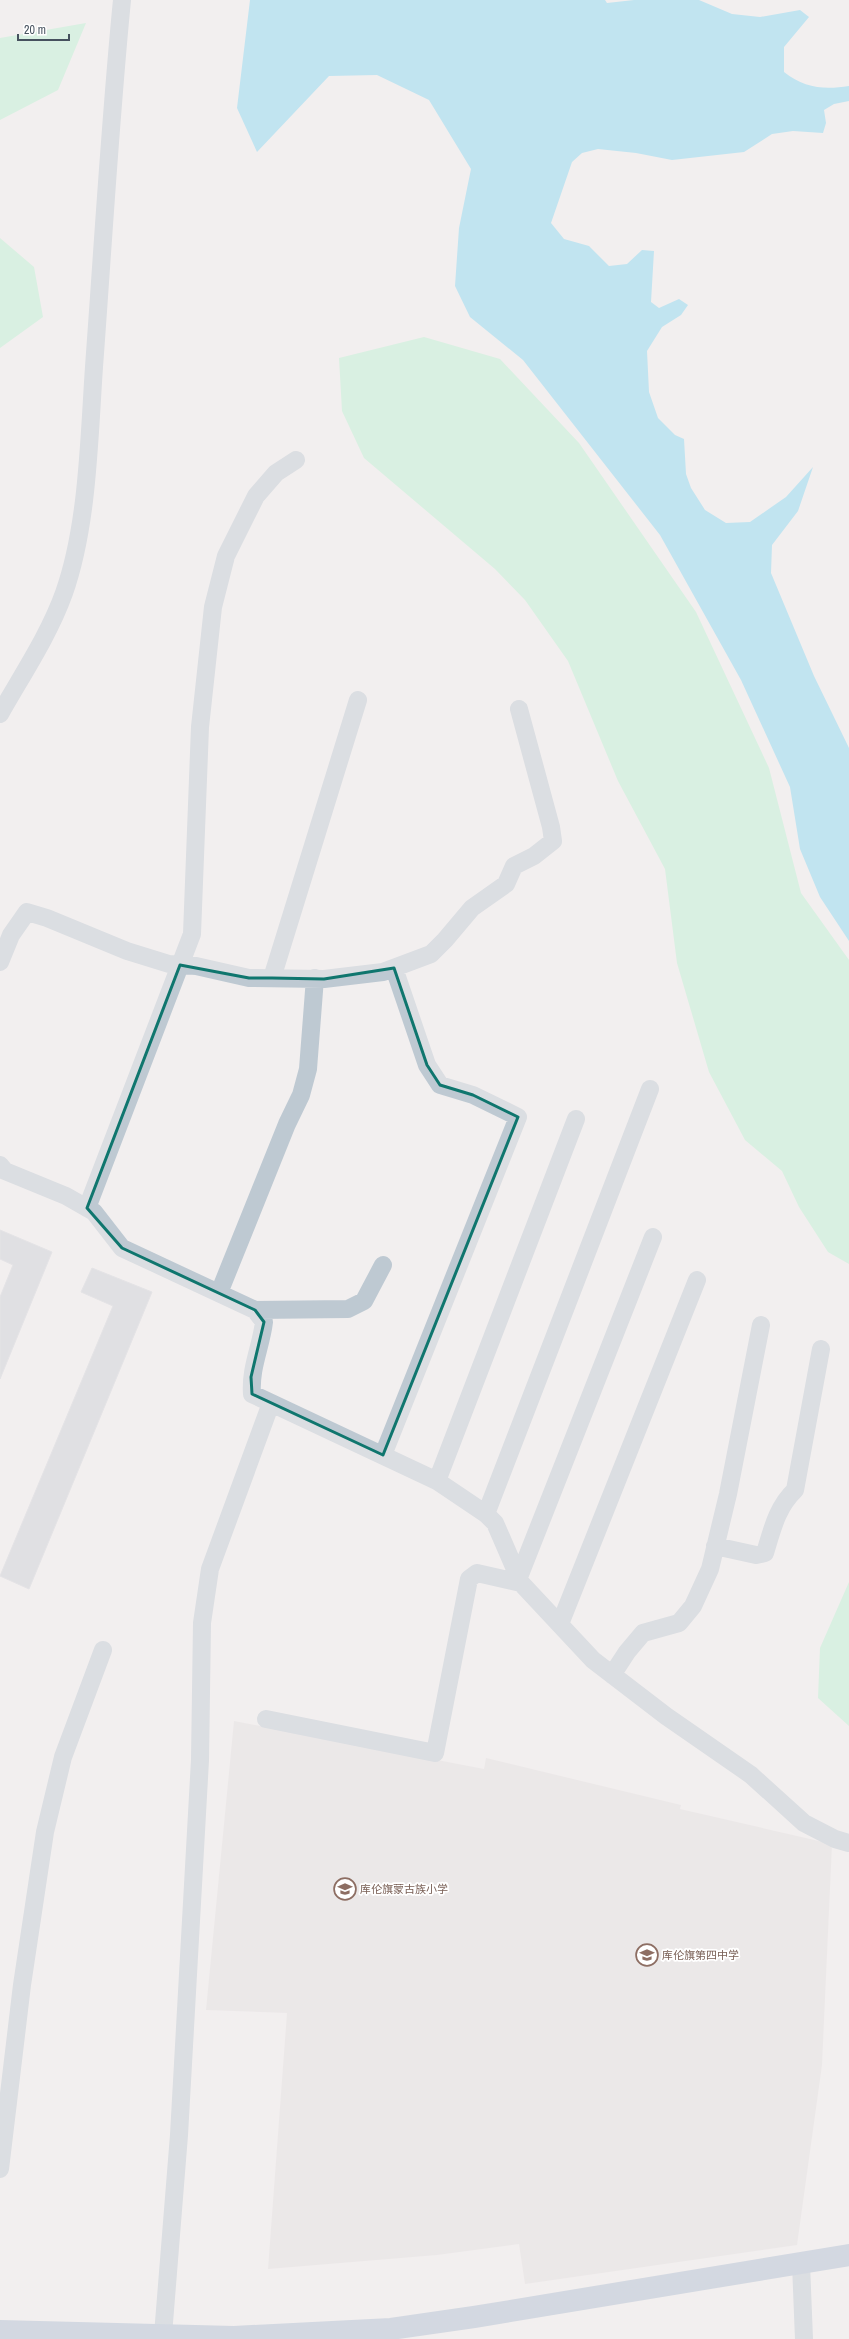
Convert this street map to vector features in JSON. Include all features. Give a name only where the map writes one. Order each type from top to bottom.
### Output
[{"type":"main road","points":[[0,2331],[158,2336],[242,2336],[391,2329],[474,2318],[849,2256]]},
{"type":"street","points":[[0,714],[44,636],[63,594],[76,548],[89,445],[113,97],[122,0]]},
{"type":"street","points":[[87,1208],[192,934],[200,727],[213,607],[226,556],[256,496],[276,473],[296,460]]},
{"type":"street","points":[[272,978],[312,853],[358,700]]},
{"type":"street","points":[[0,962],[11,935],[26,912],[47,918],[127,951],[169,964],[248,978],[315,978],[383,972],[431,954],[446,940],[472,908],[506,884],[514,866],[534,856],[553,841],[551,827],[519,709]]},
{"type":"street","points":[[383,1455],[518,1116],[473,1095],[440,1085],[427,1065],[394,968]]},
{"type":"street","points":[[219,1293],[287,1124],[301,1095],[308,1069],[315,978]]},
{"type":"street","points":[[486,1514],[650,1090]]},
{"type":"street","points":[[437,1481],[576,1119]]},
{"type":"street","points":[[0,1165],[5,1171],[66,1196],[94,1212],[122,1248],[255,1310],[348,1309],[364,1301],[383,1265]]},
{"type":"street","points":[[520,1580],[653,1237]]},
{"type":"street","points":[[560,1624],[697,1280]]},
{"type":"street","points":[[255,1310],[264,1322],[262,1340],[251,1377],[252,1394],[437,1481],[486,1514],[495,1523],[520,1580],[593,1660],[666,1716],[751,1775],[804,1823],[835,1839],[849,1843]]},
{"type":"street","points":[[612,1675],[627,1652],[643,1633],[679,1623],[693,1606],[710,1569],[728,1494],[761,1325]]},
{"type":"street","points":[[715,1546],[756,1555],[765,1553],[784,1500],[795,1490],[821,1348]]},
{"type":"street","points":[[158,2336],[179,2135],[200,1760],[202,1623],[210,1569],[271,1403]]},
{"type":"street","points":[[266,1720],[435,1753],[469,1579],[477,1573],[520,1580]]},
{"type":"street","points":[[0,2169],[22,1985],[45,1832],[63,1756],[103,1650]]},
{"type":"street","points":[[801,2264],[804,2339]]},
{"type":"highlighted area","points":[[180,965],[249,978],[324,979],[394,968],[427,1065],[440,1085],[473,1095],[518,1117],[383,1455],[252,1394],[251,1377],[264,1322],[255,1310],[122,1248],[87,1208]]},
{"type":"shaded area","points":[[234,1721],[484,1769],[486,1758],[681,1805],[680,1809],[832,1844],[822,2065],[797,2245],[525,2284],[519,2244],[437,2255],[268,2269],[287,2013],[206,2010]]},
{"type":"green space","points":[[86,23],[58,90],[0,120],[0,38]]},
{"type":"green space","points":[[0,238],[34,267],[43,317],[0,348]]},
{"type":"green space","points":[[424,337],[500,359],[579,443],[696,612],[769,768],[801,893],[849,960],[849,1264],[828,1252],[799,1207],[782,1171],[745,1140],[709,1072],[677,963],[665,869],[618,781],[568,661],[525,600],[495,569],[364,458],[342,411],[339,358]]},
{"type":"green space","points":[[849,1582],[849,1726],[818,1698],[820,1648]]},
{"type":"water","points":[[250,0],[605,0],[607,3],[634,0],[699,0],[732,14],[760,17],[800,10],[809,17],[784,47],[784,72],[799,82],[807,85],[823,88],[849,86],[849,101],[834,104],[824,110],[826,123],[823,133],[793,131],[772,134],[744,152],[672,160],[636,153],[598,149],[582,153],[572,162],[551,223],[564,239],[589,246],[609,266],[627,264],[642,250],[654,251],[651,302],[659,308],[679,299],[688,305],[681,315],[662,327],[647,351],[649,392],[658,418],[675,435],[684,439],[686,474],[691,488],[705,510],[726,523],[750,522],[786,497],[813,467],[798,511],[772,545],[771,573],[814,676],[849,748],[849,941],[820,897],[800,849],[790,787],[741,680],[660,535],[523,360],[470,317],[455,286],[459,228],[471,169],[429,100],[377,75],[329,76],[257,152],[237,108]]},
{"type":"building","points":[[0,1230],[52,1252],[0,1379],[0,1297],[13,1265],[0,1259]]},
{"type":"building","points":[[92,1268],[152,1292],[29,1589],[0,1576],[113,1306],[81,1292]]},
{"type":"place","name":"库伦旗蒙古族小学","points":[[345,1889]]},
{"type":"place","name":"库伦旗第四中学","points":[[647,1955]]}]
